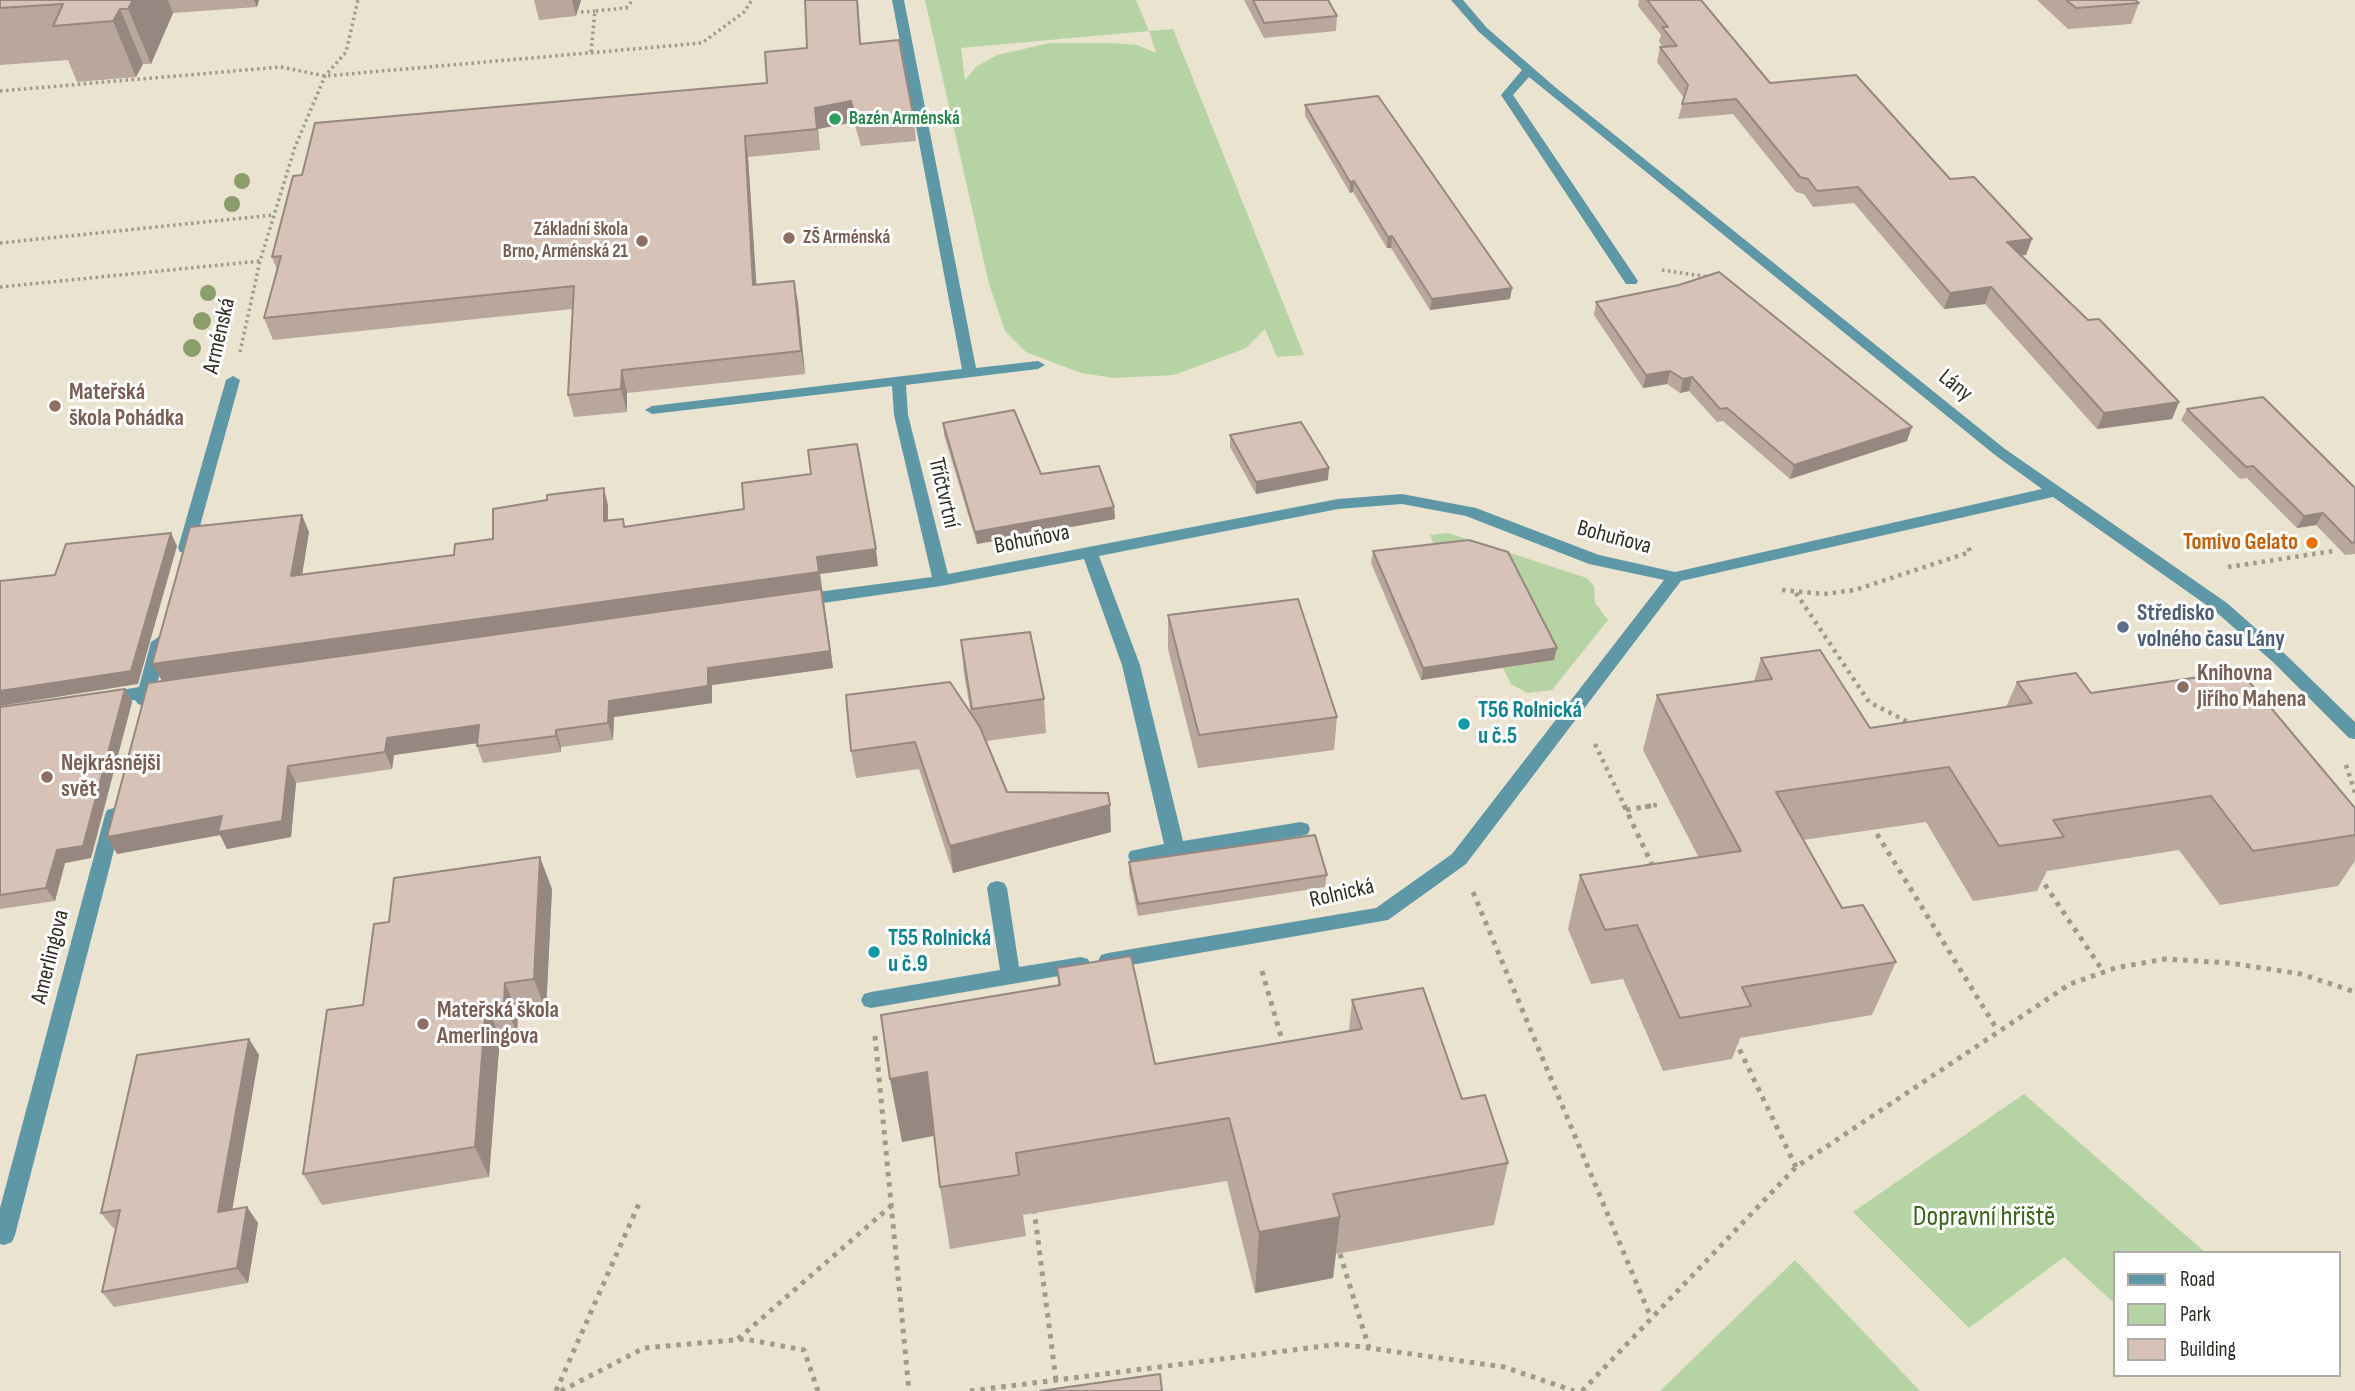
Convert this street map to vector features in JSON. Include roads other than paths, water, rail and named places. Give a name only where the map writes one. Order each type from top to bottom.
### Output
[{"type":"street","points":[[898,0],[970,373]]},
{"type":"street","name":"Lány","points":[[1457,0],[1483,30],[1528,70],[2000,452],[2221,607],[2280,659],[2355,733]]},
{"type":"street","points":[[1528,70],[1507,95],[1629,278]]},
{"type":"street","points":[[652,410],[1038,365]]},
{"type":"street","name":"Arménská","points":[[183,562],[233,380]]},
{"type":"street","name":"Tříčtvrtní","points":[[899,382],[901,415],[941,581]]},
{"type":"street","name":"Bohuňova","points":[[791,602],[941,581],[1338,504],[1402,499],[1470,512],[1595,560],[1675,577],[2056,491]]},
{"type":"street","points":[[1090,552],[1131,665],[1175,849]]},
{"type":"street","name":"Rolnická","points":[[871,1000],[1381,915],[1459,859],[1675,577]]},
{"type":"street","points":[[140,718],[164,627]]},
{"type":"street","points":[[87,700],[189,686]]},
{"type":"street","name":"Amerlingova","points":[[4,1235],[119,795]]},
{"type":"street","points":[[1137,856],[1301,829]]},
{"type":"street","points":[[997,888],[1011,977]]},
{"type":"place","name":"Bazén Arménská","points":[[835,119]]},
{"type":"place","name":"ZŠ Arménská","points":[[789,238]]},
{"type":"place","name":"Základní škola Brno, Arménská 21","points":[[642,241]]},
{"type":"place","name":"Mateřská škola Pohádka","points":[[55,406]]},
{"type":"place","name":"Tomivo Gelato","points":[[2312,543]]},
{"type":"place","name":"Středisko volného času Lány","points":[[2123,627]]},
{"type":"place","name":"Knihovna Jiřího Mahena","points":[[2183,687]]},
{"type":"place","name":"T56 Rolnická u č.5","points":[[1464,724]]},
{"type":"place","name":"Nejkrásnějši svět","points":[[47,777]]},
{"type":"place","name":"T55 Rolnická u č.9","points":[[874,952]]},
{"type":"place","name":"Mateřská škola Amerlingova","points":[[423,1024]]},
{"type":"park label","name":"Dopravní hřiště","points":[[1984,1218]]}]
